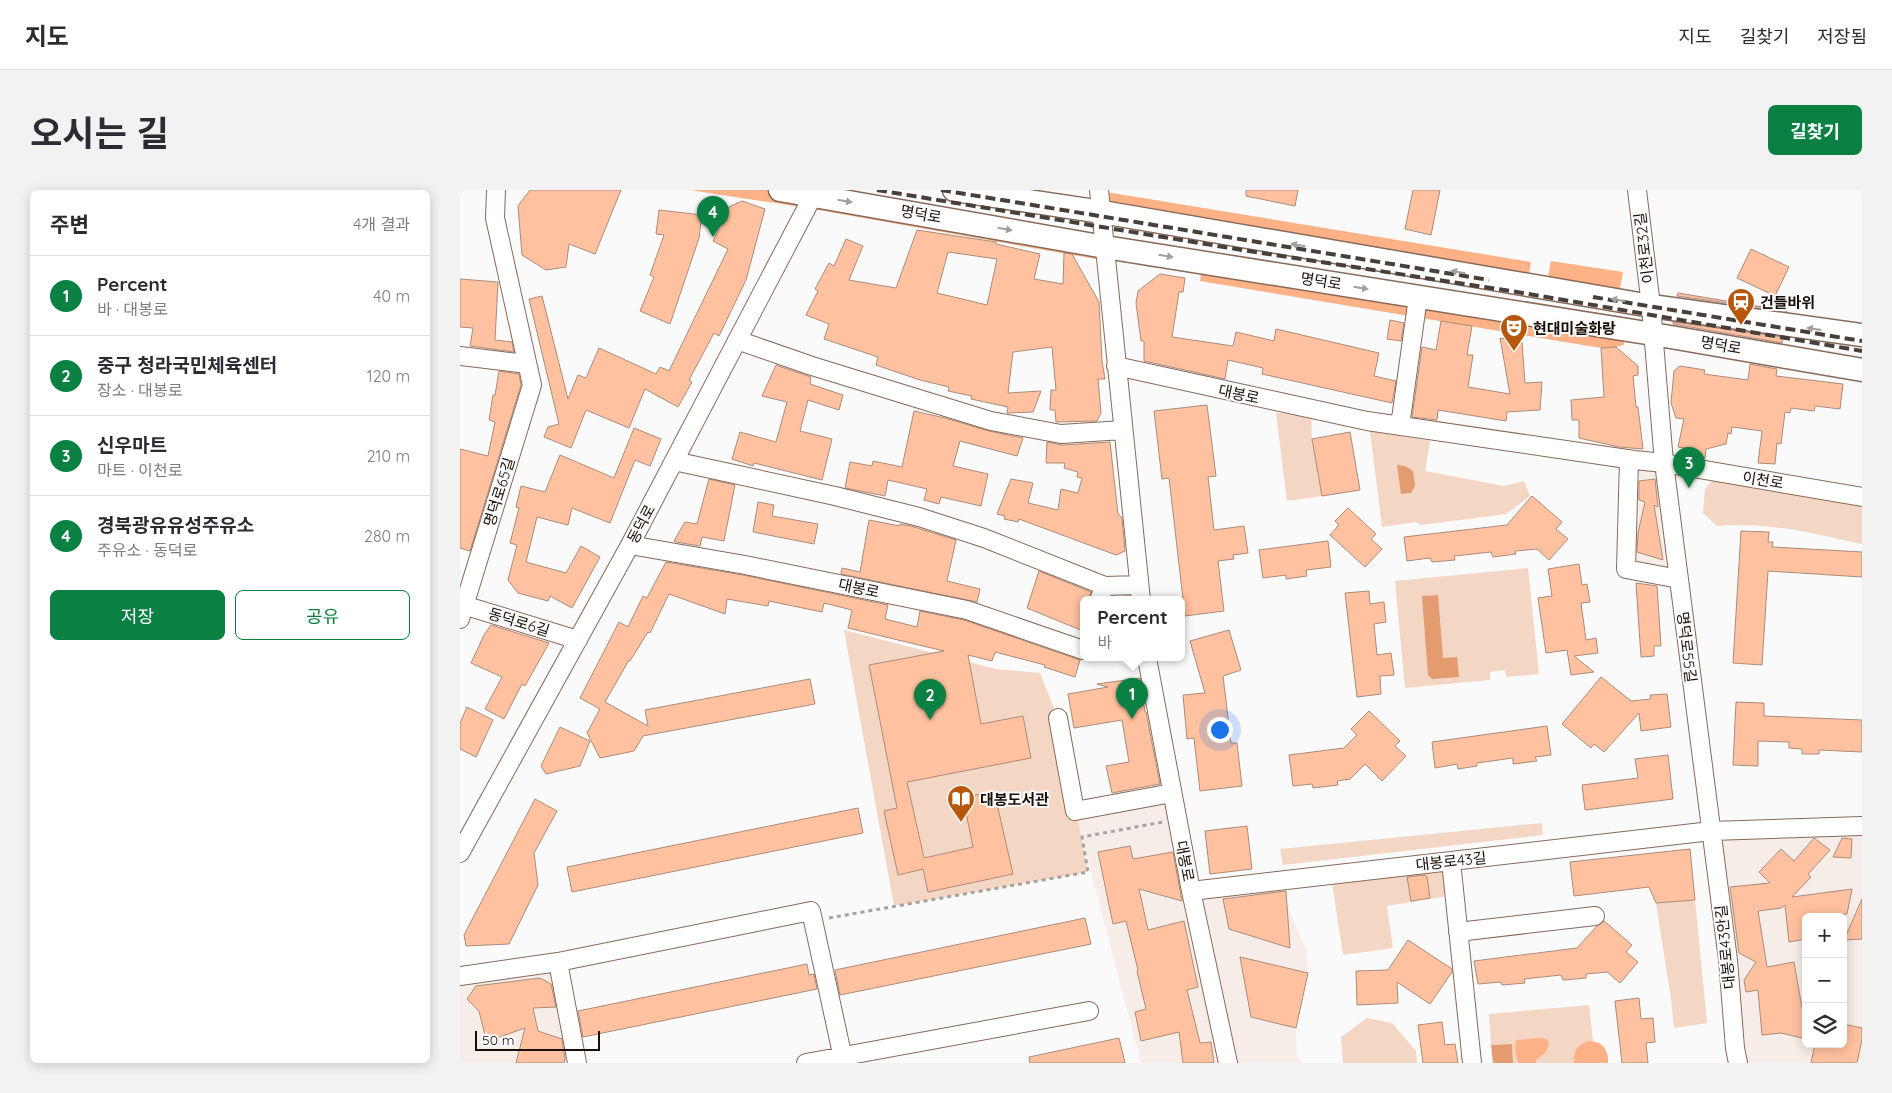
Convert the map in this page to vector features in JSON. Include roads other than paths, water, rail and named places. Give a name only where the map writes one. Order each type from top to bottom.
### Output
[{"type":"main road","name":"명덕로","points":[[780,190],[815,193],[1105,246],[1653,334],[1862,370]]},
{"type":"main road","name":"명덕로","points":[[954,190],[1101,201],[1651,306],[1862,335]]},
{"type":"street","name":"명덕로65길","points":[[461,609],[532,385],[495,218],[496,190]]},
{"type":"street","name":"이천로32길","points":[[1637,190],[1651,306]]},
{"type":"street","name":"동덕로","points":[[460,853],[630,545],[815,193]]},
{"type":"street","points":[[674,461],[844,498],[919,517],[984,538],[1102,593],[1140,593],[1101,201]]},
{"type":"street","points":[[1418,297],[1400,426],[1629,459],[1664,462]]},
{"type":"street","name":"명덕로55길","points":[[1651,306],[1664,462],[1711,831]]},
{"type":"street","points":[[737,340],[812,366],[991,421],[1061,434],[1123,430]]},
{"type":"street","points":[[460,356],[527,364]]},
{"type":"street","name":"대봉로","points":[[1116,366],[1362,420],[1400,426]]},
{"type":"street","points":[[1629,459],[1626,569],[1679,579]]},
{"type":"street","name":"이천로","points":[[1664,462],[1862,497]]},
{"type":"street","name":"대봉로","points":[[630,545],[745,565],[967,610],[1080,643]]},
{"type":"street","name":"동덕로6길","points":[[461,609],[578,640]]},
{"type":"street","name":"대봉로","points":[[1148,661],[1191,891],[1228,1063]]},
{"type":"street","points":[[1058,718],[1075,811],[1172,793]]},
{"type":"street","name":"대봉로43길","points":[[1191,891],[1711,831],[1862,826]]},
{"type":"street","name":"대봉로43안길","points":[[1711,831],[1728,960],[1735,1048],[1738,1063]]},
{"type":"street","points":[[1451,861],[1472,1063]]},
{"type":"street","points":[[460,976],[558,962],[811,911],[843,1059]]},
{"type":"street","points":[[1458,932],[1595,916]]},
{"type":"street","points":[[558,962],[578,1063]]},
{"type":"street","points":[[806,1063],[843,1059],[1089,1011]]},
{"type":"railway","points":[[877,190],[1236,249],[1517,292],[1862,351]]},
{"type":"railway","points":[[941,190],[1489,280]]},
{"type":"railway","points":[[1593,297],[1862,341]]},
{"type":"place","name":"경북광유유성주유소","points":[[713,237]]},
{"type":"place","name":"건들바위","points":[[1741,326]]},
{"type":"place","name":"현대미술화랑","points":[[1514,352]]},
{"type":"place","name":"신우마트","points":[[1689,488]]},
{"type":"place","name":"Percent","points":[[1132,719]]},
{"type":"place","name":"중구 청라국민체육센터","points":[[930,720]]},
{"type":"place","name":"대봉도서관","points":[[961,823]]}]
